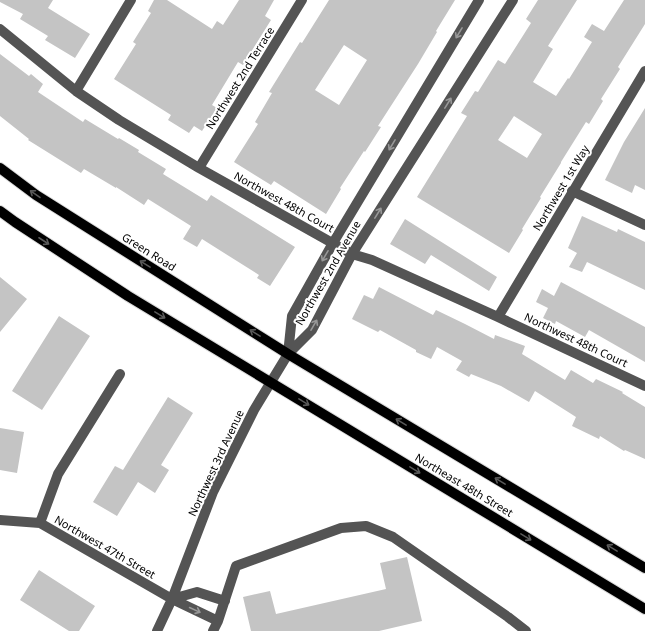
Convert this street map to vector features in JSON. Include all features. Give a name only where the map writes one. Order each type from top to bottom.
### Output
[{"type":"main road","name":"Green Road","points":[[0,168],[36,195],[288,354]]},
{"type":"main road","points":[[0,211],[128,296],[271,382]]},
{"type":"main road","name":"Northeast 48th Street","points":[[288,354],[645,568]]},
{"type":"main road","name":"Northeast 48th Street","points":[[271,382],[645,609]]},
{"type":"street","points":[[76,91],[131,0]]},
{"type":"street","name":"Northwest 2nd Terrace","points":[[199,168],[302,0]]},
{"type":"street","name":"Northwest 2nd Avenue","points":[[288,354],[292,316],[333,243],[480,0]]},
{"type":"street","name":"Northwest 2nd Avenue","points":[[288,354],[312,330],[352,254],[513,0]]},
{"type":"street","name":"Northwest 48th Court","points":[[0,29],[76,91],[118,120],[199,168],[352,254],[372,260],[645,386]]},
{"type":"street","name":"Northwest 1st Way","points":[[498,317],[645,71]]},
{"type":"street","points":[[572,191],[645,225]]},
{"type":"street","name":"Northwest 3rd Avenue","points":[[157,631],[172,599],[213,492],[254,410],[288,354]]},
{"type":"street","points":[[40,523],[58,474],[120,374]]},
{"type":"street","name":"Northwest 47th Street","points":[[0,520],[40,523],[172,599],[218,621]]},
{"type":"street","points":[[213,631],[218,621],[236,566],[341,528],[366,526],[393,537],[526,631]]},
{"type":"street","points":[[172,599],[197,592],[225,600]]},
{"type":"building","points":[[0,0],[53,0],[48,8],[90,34],[75,58],[45,40],[48,36],[20,19],[23,14],[0,2]]},
{"type":"building","points":[[154,0],[167,0],[212,29],[217,21],[223,25],[239,0],[274,0],[265,16],[271,20],[243,65],[238,62],[212,105],[217,108],[202,131],[194,126],[189,133],[168,120],[171,115],[114,79],[136,44],[133,42],[151,13],[148,11]]},
{"type":"building","points":[[329,0],[455,0],[418,64],[378,126],[381,127],[340,188],[341,189],[326,214],[274,181],[271,185],[234,162],[258,124],[255,122],[272,93],[269,92],[300,42],[302,43]],"holes":[[[344,45],[367,60],[339,105],[315,90]]]},
{"type":"building","points":[[538,0],[577,0],[548,46],[553,49],[533,82],[556,96],[568,78],[569,79],[592,42],[584,37],[592,24],[604,31],[624,0],[645,0],[645,24],[618,67],[620,69],[601,99],[603,101],[589,124],[586,122],[561,162],[509,253],[417,197],[467,116],[461,113],[475,91],[478,92],[498,60],[505,64],[531,23],[526,19]],"holes":[[[514,116],[542,134],[527,158],[498,140]]]},
{"type":"building","points":[[0,54],[29,76],[31,74],[43,84],[38,92],[83,122],[85,119],[139,150],[138,152],[166,169],[163,174],[207,201],[211,195],[295,247],[270,286],[257,278],[259,275],[202,239],[197,247],[183,239],[191,226],[148,199],[144,205],[84,169],[81,173],[28,140],[29,139],[0,116]]},
{"type":"building","points":[[645,108],[645,190],[635,185],[632,193],[605,180],[624,142]]},
{"type":"building","points":[[582,216],[617,232],[618,229],[645,242],[645,290],[587,262],[582,272],[569,267],[577,253],[568,248]]},
{"type":"building","points":[[405,219],[497,277],[489,291],[431,255],[425,264],[390,244]]},
{"type":"building","points":[[0,277],[27,299],[0,332]]},
{"type":"building","points":[[561,282],[645,327],[645,362],[589,330],[585,337],[556,321],[555,324],[543,318],[548,308],[536,302],[542,289],[554,296]]},
{"type":"building","points":[[379,287],[433,315],[436,310],[494,339],[495,335],[525,346],[522,354],[565,380],[571,370],[593,383],[596,379],[623,392],[622,393],[645,407],[645,459],[625,450],[624,451],[600,436],[599,439],[572,426],[576,417],[535,391],[529,402],[501,386],[471,374],[469,377],[456,370],[462,361],[437,347],[431,359],[416,352],[416,350],[380,330],[378,332],[352,319],[364,295],[373,299]]},
{"type":"building","points":[[59,316],[90,336],[42,410],[12,391]]},
{"type":"building","points":[[168,397],[193,413],[161,465],[169,470],[155,493],[138,482],[117,516],[93,502],[115,466],[123,470]]},
{"type":"building","points":[[0,428],[24,432],[17,473],[0,470]]},
{"type":"building","points":[[407,557],[422,621],[379,631],[251,631],[243,597],[270,591],[276,614],[386,589],[380,563]]},
{"type":"building","points":[[39,570],[95,606],[79,631],[69,631],[20,600]]}]
